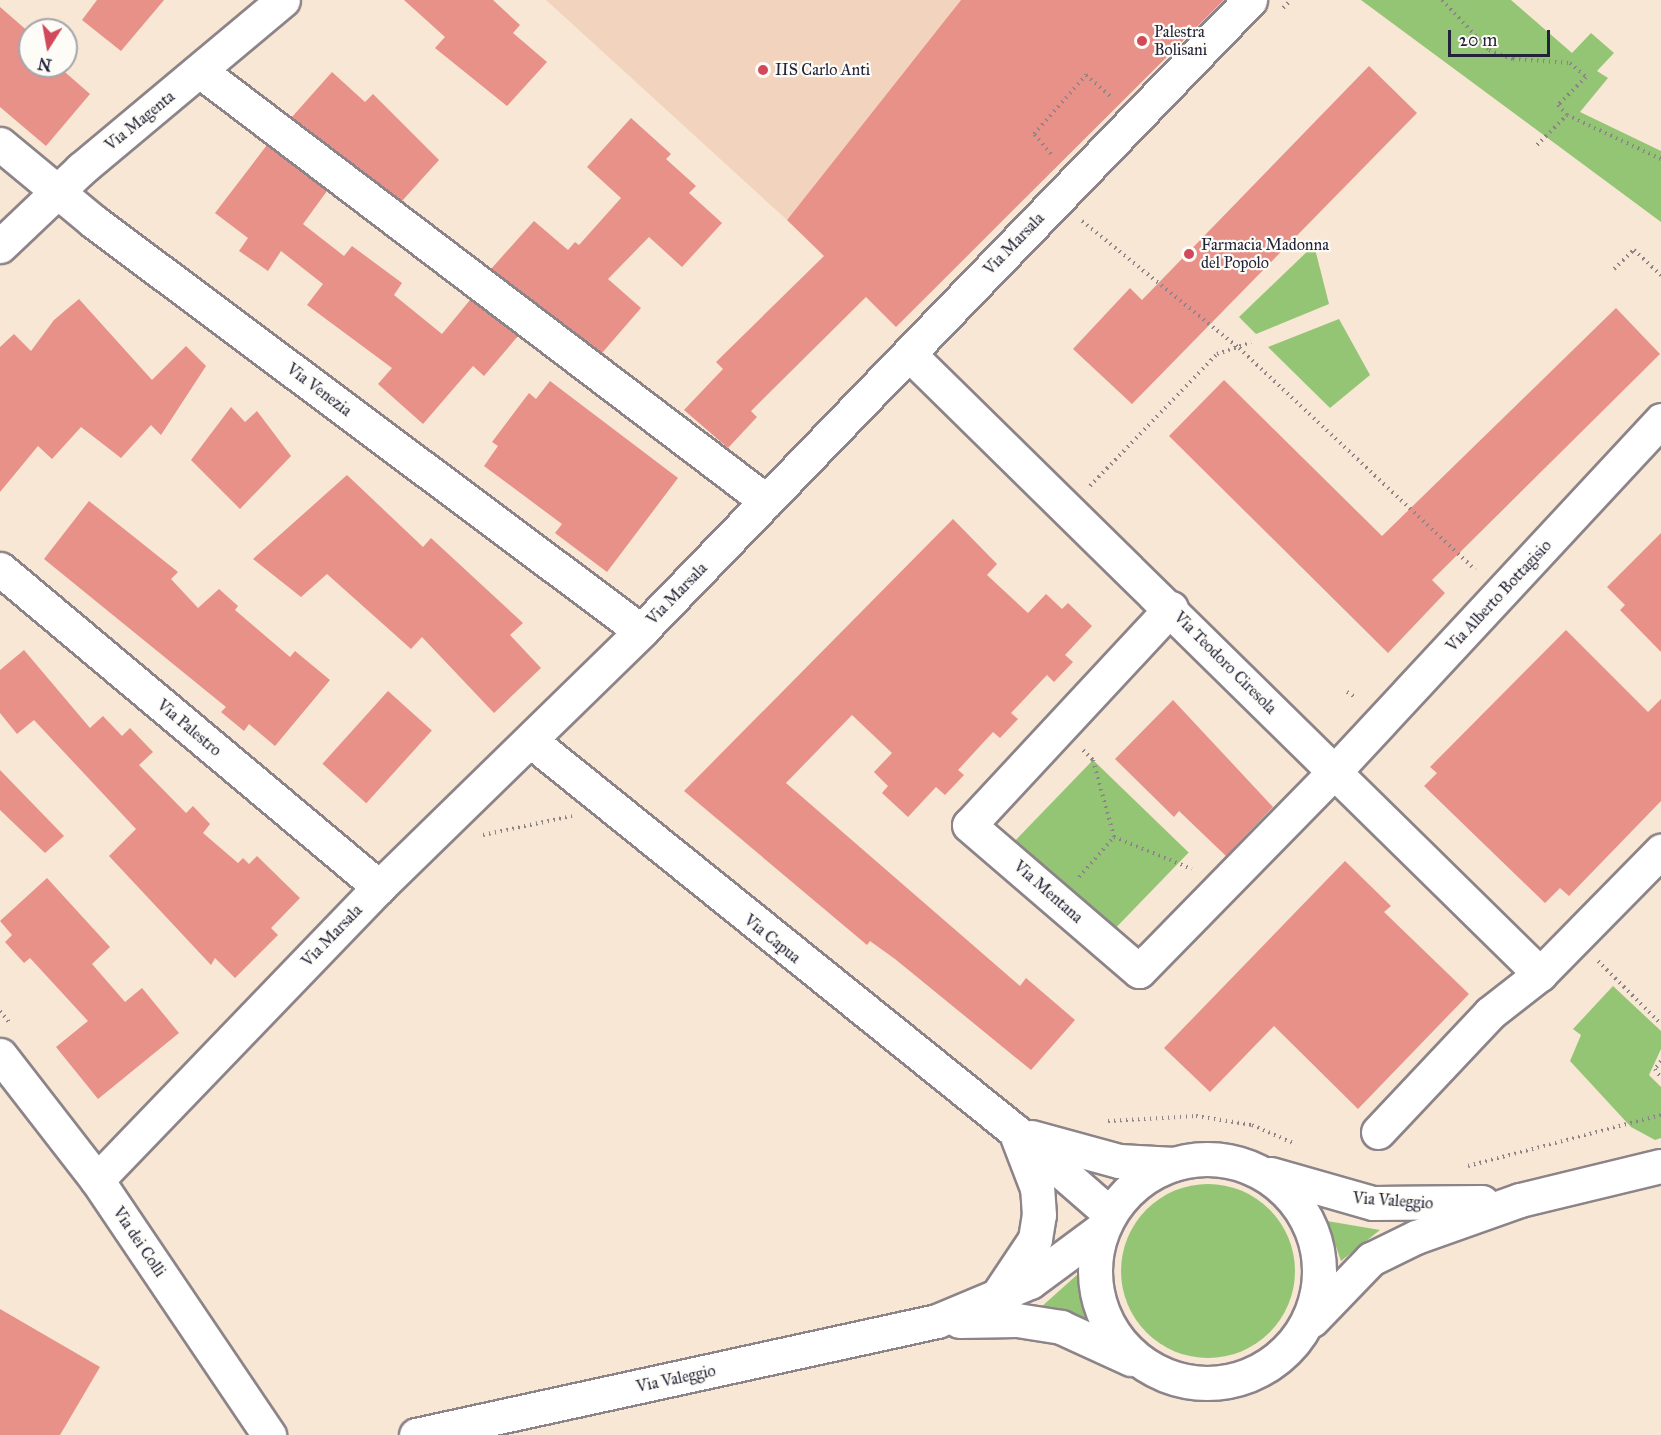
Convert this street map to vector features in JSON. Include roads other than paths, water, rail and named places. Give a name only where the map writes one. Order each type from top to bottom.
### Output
[{"type":"street","name":"Via Magenta","points":[[0,246],[57,193],[284,0]]},
{"type":"street","name":"Via Marsala","points":[[97,1180],[379,887],[531,741],[641,631],[1250,0]]},
{"type":"street","points":[[200,71],[766,501]]},
{"type":"street","name":"Via Venezia","points":[[0,144],[57,193],[641,631]]},
{"type":"street","name":"Via Teodoro Ciresola","points":[[909,354],[1540,974]]},
{"type":"street","name":"Via Alberto Bottagisio","points":[[1335,771],[1501,595],[1661,420]]},
{"type":"street","name":"Via Palestro","points":[[0,569],[379,887]]},
{"type":"street","name":"Via Mentana","points":[[1170,608],[969,825],[1139,971],[1335,771]]},
{"type":"street","name":"Via Capua","points":[[531,741],[590,794],[1015,1131],[1107,1221]]},
{"type":"street","points":[[1378,1132],[1490,1013],[1540,974],[1661,851]]},
{"type":"street","name":"Via dei Colli","points":[[0,1055],[97,1180],[269,1435]]},
{"type":"street","points":[[995,1299],[1035,1239],[1039,1215],[1037,1188],[1015,1131]]},
{"type":"street","name":"Via Capua","points":[[1015,1131],[1061,1149],[1119,1161],[1174,1164],[1236,1163]]},
{"type":"street","points":[[1236,1163],[1268,1176],[1294,1200],[1312,1230],[1320,1264],[1317,1299],[1303,1331]]},
{"type":"street","name":"Via Valeggio","points":[[1236,1163],[1373,1203],[1520,1200]]},
{"type":"street","name":"Via Valeggio","points":[[416,1435],[937,1321],[995,1299],[1061,1264],[1107,1221],[1127,1193],[1174,1164]]},
{"type":"street","name":"Via Valeggio","points":[[937,1321],[1017,1320],[1061,1327],[1175,1379],[1221,1382],[1248,1377],[1279,1358],[1371,1259],[1416,1237],[1520,1200],[1661,1166]]},
{"type":"street","points":[[1107,1221],[1096,1288],[1104,1317],[1142,1364]]},
{"type":"place","name":"Palestra Bolisani","points":[[1142,41]]},
{"type":"place","name":"IIS Carlo Anti","points":[[763,70]]},
{"type":"place","name":"Farmacia Madonna del Popolo","points":[[1189,254]]}]
